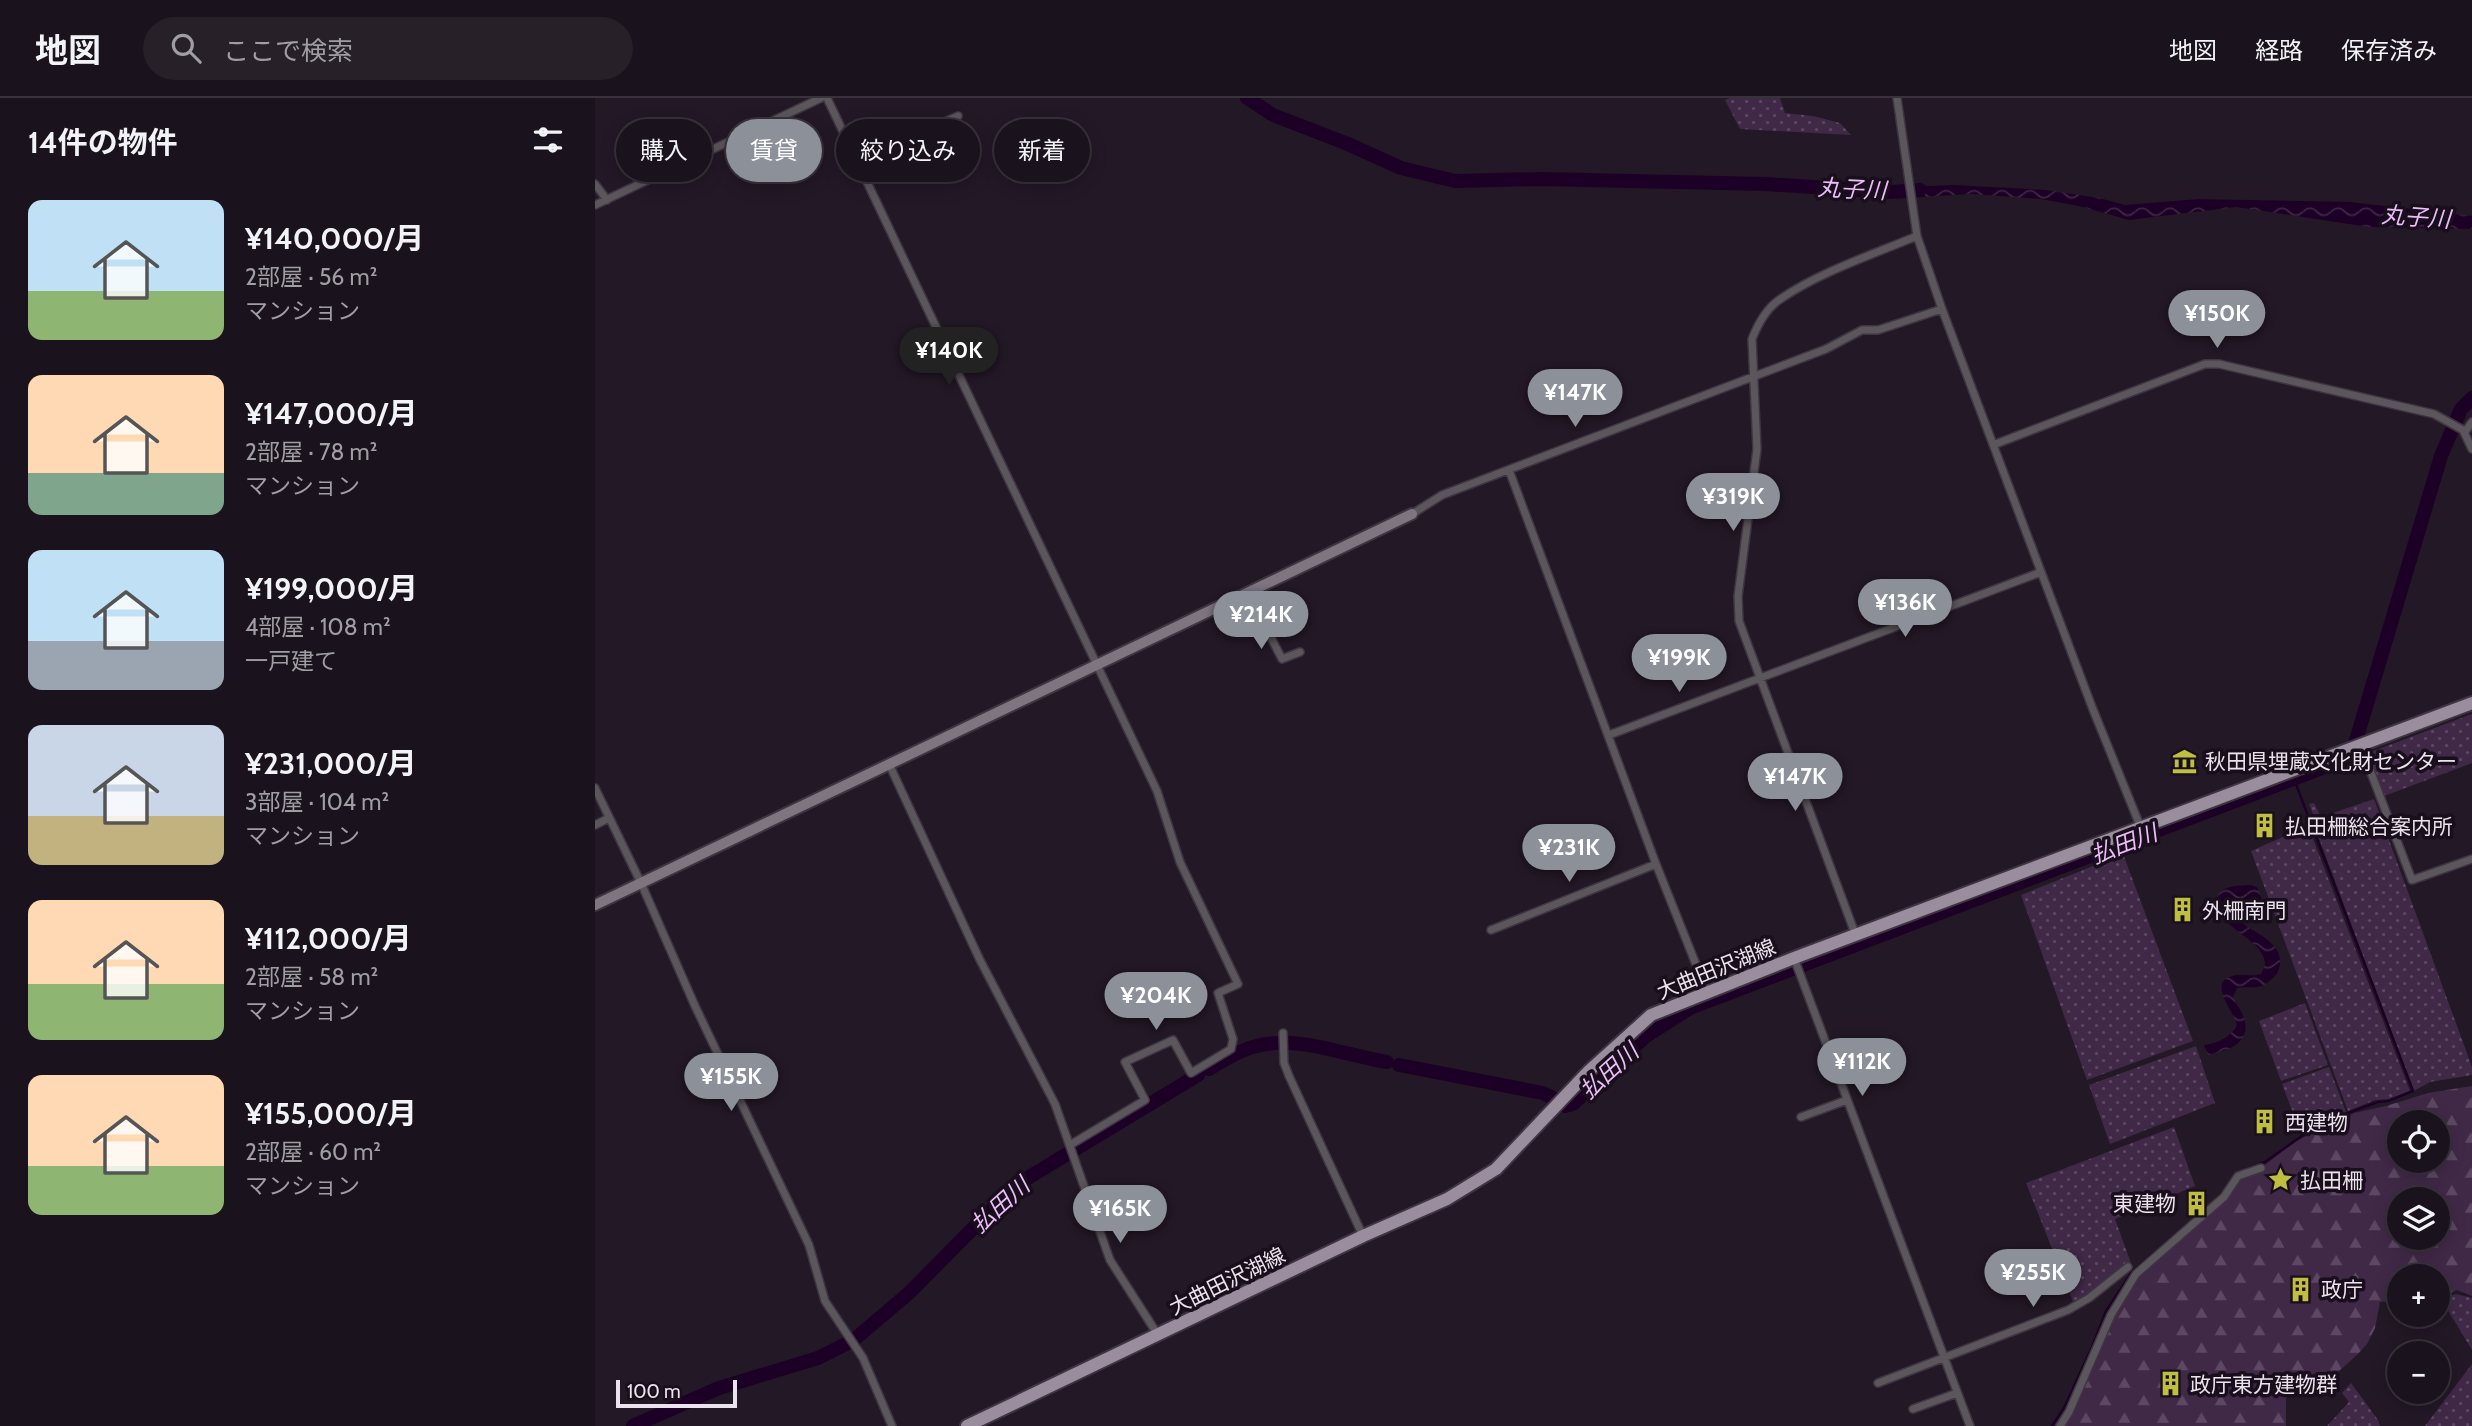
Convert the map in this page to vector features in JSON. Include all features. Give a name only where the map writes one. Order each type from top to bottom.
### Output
[{"type":"main road","name":"大曲田沢湖線","points":[[967,1426],[1363,1236],[1447,1199],[1496,1169],[1589,1071],[1651,1016],[1707,992],[2472,703]]},
{"type":"street","points":[[595,205],[821,98]]},
{"type":"street","points":[[827,98],[837,119]]},
{"type":"street","points":[[1897,98],[1917,234],[1942,309],[2141,828]]},
{"type":"street","points":[[951,119],[958,116]]},
{"type":"street","points":[[867,182],[1157,791],[1180,862],[1238,984],[1219,993],[1233,1039],[1231,1049],[1191,1073],[1173,1040],[1125,1062],[1145,1100],[1070,1146]]},
{"type":"street","points":[[595,184],[607,200]]},
{"type":"street","points":[[1856,936],[1739,621],[1737,608],[1757,449],[1752,339],[1757,325],[1778,300],[1809,282],[1917,234]]},
{"type":"street","points":[[595,905],[1412,514],[1442,495],[1826,349],[1862,330],[1878,330],[1942,309]]},
{"type":"street","points":[[1993,445],[2205,364],[2219,364],[2434,414],[2464,431],[2472,449]]},
{"type":"street","points":[[2464,431],[2472,422]]},
{"type":"street","points":[[1509,470],[1656,864],[1707,992]]},
{"type":"street","points":[[1609,735],[2041,572]]},
{"type":"street","points":[[1248,593],[1282,659],[1300,652]]},
{"type":"street","points":[[2357,746],[2412,880],[2472,859]]},
{"type":"street","points":[[889,764],[979,958],[1055,1104],[1110,1260],[1159,1335]]},
{"type":"street","points":[[595,788],[809,1245],[825,1301],[863,1358],[891,1426]]},
{"type":"street","points":[[595,825],[609,818]]},
{"type":"street","points":[[1491,930],[1656,864]]},
{"type":"street","points":[[1794,959],[1970,1426]]},
{"type":"street","points":[[1283,1033],[1283,1053],[1289,1076],[1363,1236]]},
{"type":"street","points":[[1801,1118],[1847,1100]]},
{"type":"street","points":[[2060,1426],[2069,1412],[2111,1315],[2136,1274],[2224,1197],[2238,1176],[2261,1168]]},
{"type":"street","points":[[1878,1383],[2067,1310],[2089,1298],[2128,1267]]},
{"type":"street","points":[[1913,1409],[1957,1392]]},
{"type":"green space","points":[[1780,98],[1785,113],[1840,123],[1851,135],[1740,129],[1725,100]]},
{"type":"green space","points":[[2472,714],[2472,763],[2384,796],[2368,753]]},
{"type":"green space","points":[[2374,799],[2472,1067],[2472,1075],[2430,1082],[2414,1091],[2314,825],[2317,824],[2309,804],[2314,803],[2321,817]]},
{"type":"green space","points":[[2308,826],[2410,1091],[2390,1099],[2375,1100],[2348,1111],[2251,851]]},
{"type":"green space","points":[[2123,854],[2193,1041],[2087,1080],[2021,895]]},
{"type":"green space","points":[[2305,1003],[2328,1065],[2281,1081],[2259,1021]]},
{"type":"green space","points":[[2196,1046],[2215,1103],[2110,1144],[2089,1085]]},
{"type":"green space","points":[[2329,1067],[2346,1112],[2301,1134],[2282,1084]]},
{"type":"green space","points":[[2472,1086],[2472,1296],[2457,1290],[2450,1293],[2450,1264],[2387,1264],[2387,1302],[2380,1302],[2375,1328],[2367,1344],[2329,1380],[2301,1381],[2290,1386],[2286,1400],[2286,1426],[2060,1426],[2111,1315],[2136,1274],[2224,1197],[2238,1176],[2261,1168],[2294,1142],[2354,1113],[2428,1093]]},
{"type":"green space","points":[[2174,1127],[2195,1186],[2115,1219],[2131,1263],[2074,1304],[2026,1183]]},
{"type":"green space","points":[[2456,1294],[2472,1298],[2472,1350],[2450,1314],[2450,1296]]},
{"type":"green space","points":[[2472,1364],[2472,1426],[2425,1426],[2442,1404],[2450,1404],[2450,1393]]},
{"type":"green space","points":[[2351,1383],[2380,1426],[2327,1426],[2349,1402],[2342,1393]]},
{"type":"water","points":[[1954,185],[2046,190],[2125,205],[2199,199],[2350,202],[2472,216],[2472,229],[2369,227],[2236,207],[2129,220],[2079,206],[2040,199],[1972,194],[1905,198],[1903,187]]},
{"type":"water","points":[[2233,886],[2257,887],[2264,905],[2240,898],[2233,900],[2232,914],[2272,943],[2280,959],[2279,969],[2264,985],[2237,988],[2233,997],[2244,1019],[2243,1036],[2235,1046],[2208,1055],[2204,1045],[2223,1039],[2237,1026],[2224,999],[2222,985],[2225,980],[2235,975],[2261,974],[2265,962],[2260,950],[2227,921],[2218,904],[2217,898],[2223,890]]},
{"type":"waterway","name":"丸子川","points":[[1247,98],[1273,115],[1401,168],[1455,181],[1541,179],[1765,184],[1891,192],[1920,190]]},
{"type":"waterway","name":"払田川","points":[[1565,1106],[1573,1104],[1646,1036],[1690,1008],[2351,757],[2441,456],[2461,409],[2472,398]]},
{"type":"waterway","points":[[2224,1191],[2236,1173],[2265,1162],[2306,1133],[2348,1113],[2413,1091],[2294,779]]},
{"type":"waterway","name":"払田川","points":[[1209,1069],[1247,1049],[1286,1043],[1320,1047],[1387,1062]]},
{"type":"waterway","name":"払田川","points":[[1399,1065],[1543,1093],[1553,1098]]},
{"type":"waterway","name":"払田川","points":[[856,1338],[909,1293],[1016,1185],[1198,1075]]},
{"type":"waterway","points":[[2052,1426],[2064,1408],[2106,1311],[2132,1272],[2188,1224]]},
{"type":"waterway","name":"払田川","points":[[633,1426],[719,1388],[818,1358],[846,1344]]},
{"type":"place","name":"秋田県埋蔵文化財センター","points":[[2185,761]]},
{"type":"place","name":"払田柵総合案内所","points":[[2265,826]]},
{"type":"place","name":"外柵南門","points":[[2182,910]]},
{"type":"place","name":"西建物","points":[[2265,1122]]},
{"type":"place","name":"払田柵","points":[[2280,1180]]},
{"type":"place","name":"東建物","points":[[2196,1203]]},
{"type":"place","name":"政庁","points":[[2301,1289]]},
{"type":"place","name":"政庁東方建物群","points":[[2170,1384]]}]
